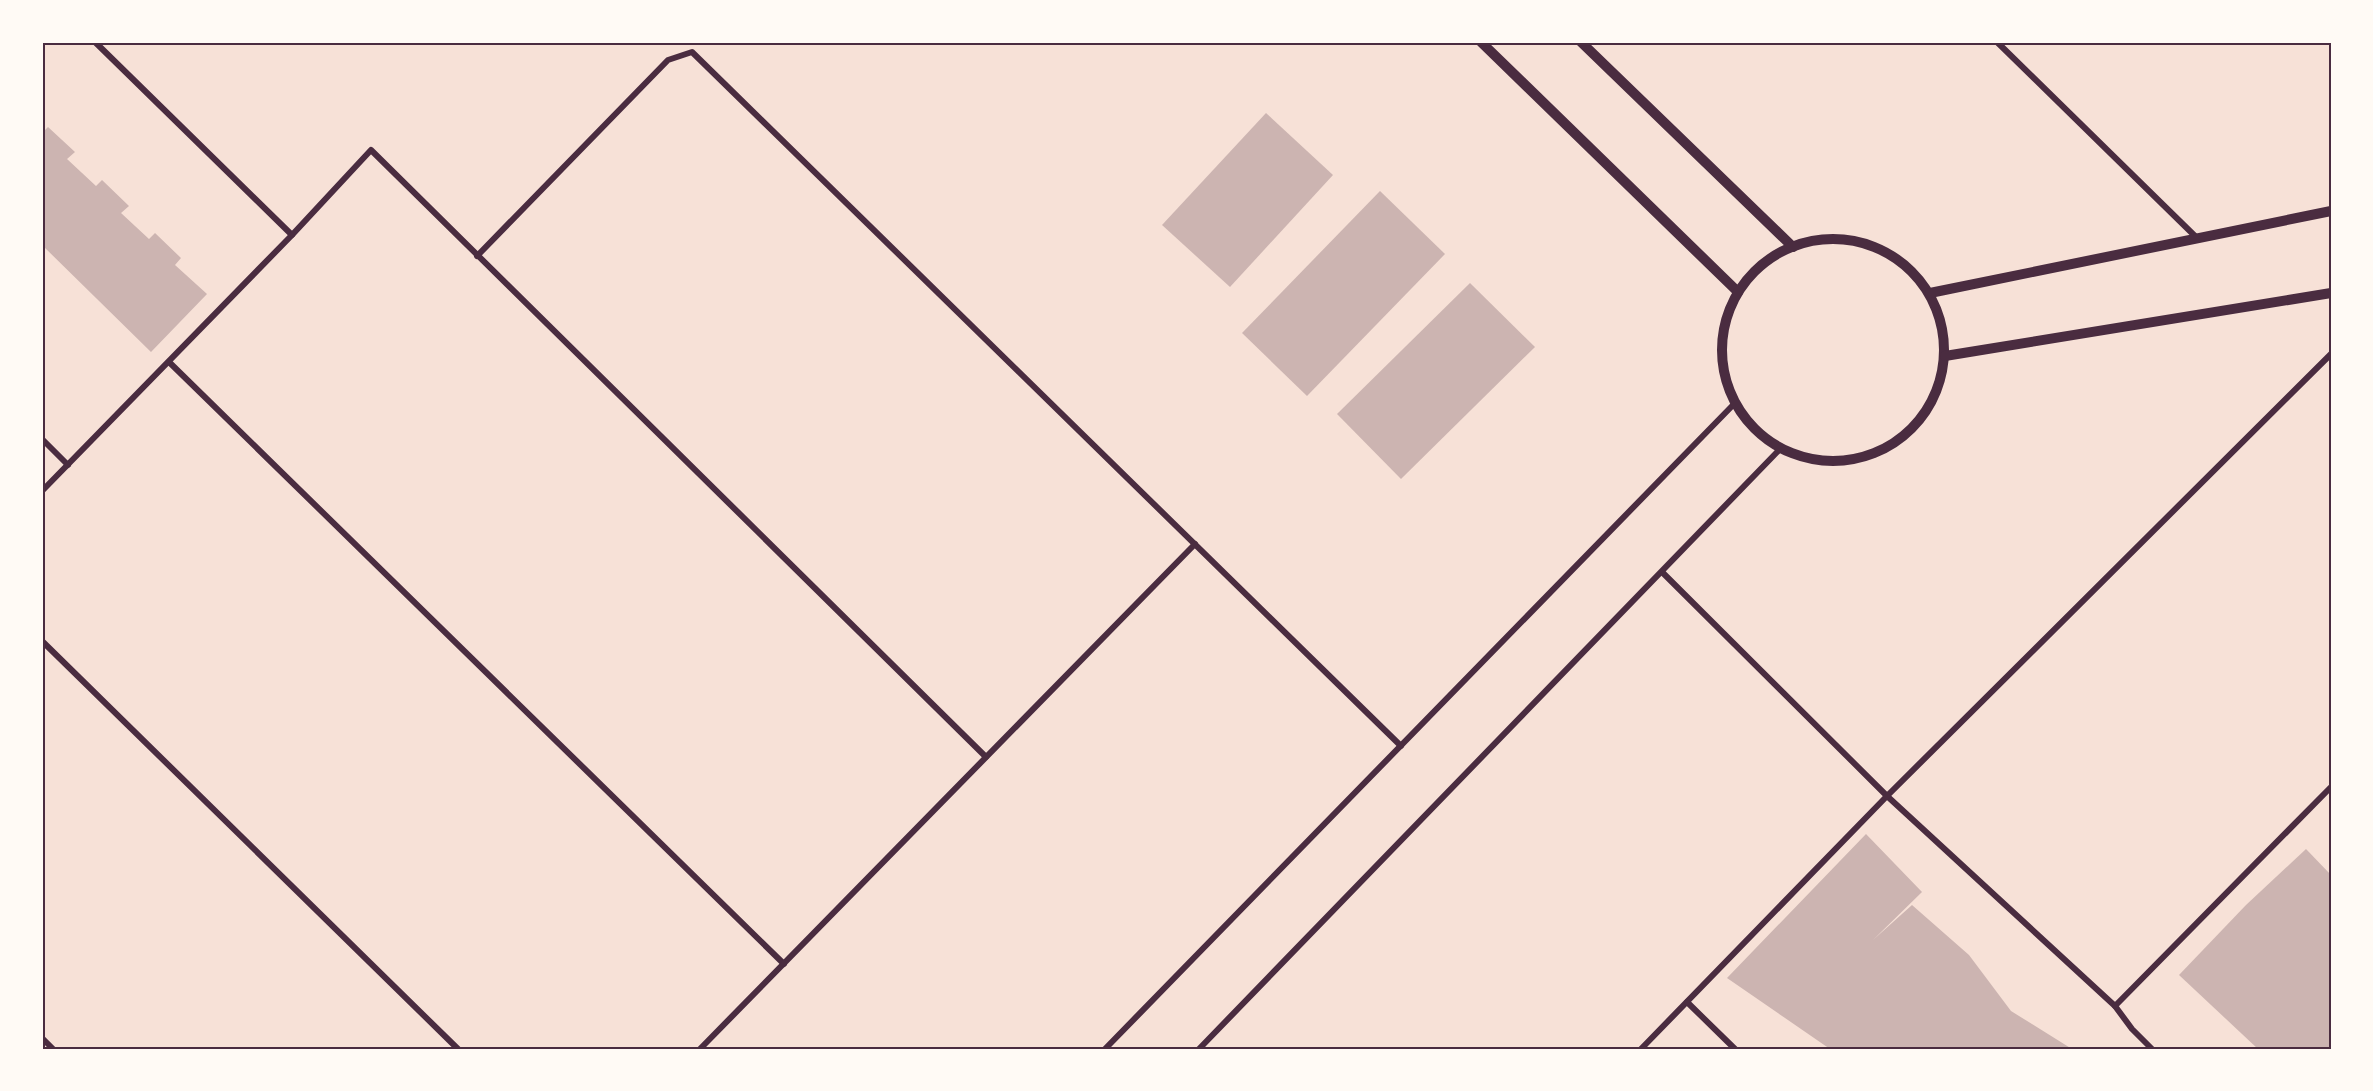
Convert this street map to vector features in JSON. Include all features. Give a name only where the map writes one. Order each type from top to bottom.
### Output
[{"type":"street","points":[[95,42],[292,235]]},
{"type":"street","points":[[1481,42],[1738,292]]},
{"type":"street","points":[[1581,42],[1793,247]]},
{"type":"street","points":[[1997,42],[2198,238]]},
{"type":"street","points":[[477,256],[668,60],[692,52],[1401,746]]},
{"type":"street","points":[[42,491],[292,235],[371,150],[986,757]]},
{"type":"street","points":[[1929,293],[2331,211]]},
{"type":"street","points":[[1823,239],[1854,241],[1884,251],[1910,269],[1929,293],[1942,323],[1945,356],[1940,384],[1928,409],[1910,430],[1888,447],[1862,458],[1835,461],[1807,458],[1781,448],[1762,436],[1747,421],[1735,403],[1725,376],[1721,347],[1726,319],[1738,292],[1762,265],[1793,247],[1823,239]]},
{"type":"street","points":[[1945,356],[2331,293]]},
{"type":"street","points":[[1641,1049],[1887,796],[2331,354]]},
{"type":"street","points":[[169,362],[784,964]]},
{"type":"street","points":[[1105,1049],[1735,403]]},
{"type":"street","points":[[42,439],[68,465]]},
{"type":"street","points":[[1199,1049],[1781,448]]},
{"type":"street","points":[[700,1049],[1195,544]]},
{"type":"street","points":[[1662,572],[1887,796],[2115,1006],[2132,1029],[2152,1049]]},
{"type":"street","points":[[42,641],[458,1049]]},
{"type":"street","points":[[2115,1006],[2331,789]]},
{"type":"street","points":[[1687,1002],[1735,1049]]},
{"type":"street","points":[[42,1038],[53,1049]]},
{"type":"building","points":[[1266,113],[1333,175],[1230,287],[1162,225]]},
{"type":"building","points":[[48,127],[75,152],[67,159],[96,186],[102,180],[129,206],[121,213],[149,239],[155,233],[181,258],[175,265],[207,294],[151,352],[42,245],[42,133]]},
{"type":"building","points":[[1380,191],[1445,254],[1307,396],[1242,333]]},
{"type":"building","points":[[1470,283],[1535,347],[1401,479],[1337,414]]},
{"type":"building","points":[[1866,834],[1922,892],[1873,940],[1912,905],[1969,955],[2011,1011],[2072,1049],[1830,1049],[1727,978]]},
{"type":"building","points":[[2306,849],[2331,875],[2331,1049],[2258,1049],[2179,975],[2246,905]]}]
